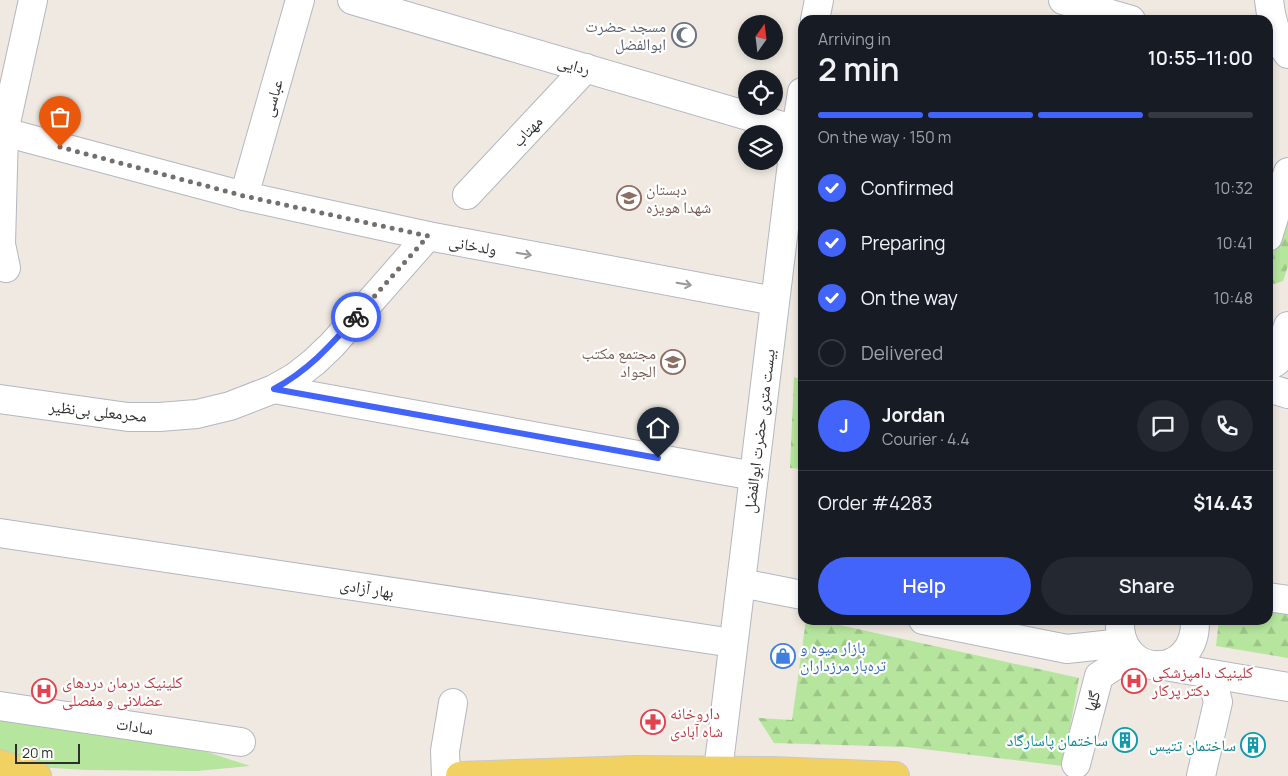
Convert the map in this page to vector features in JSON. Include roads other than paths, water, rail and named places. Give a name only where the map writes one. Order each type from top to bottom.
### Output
[{"type":"main road","points":[[0,764],[38,776]]},
{"type":"main road","points":[[460,776],[634,770],[782,771],[895,776]]},
{"type":"street","points":[[6,268],[1,244],[2,132],[33,0]]},
{"type":"street","name":"عباسی","points":[[244,196],[300,0]]},
{"type":"street","name":"ردایی","points":[[352,0],[796,130]]},
{"type":"street","points":[[817,15],[819,0]]},
{"type":"street","points":[[1063,0],[1114,15]]},
{"type":"street","points":[[1268,0],[1270,15]]},
{"type":"street","points":[[1273,26],[1288,54]]},
{"type":"street","name":"مهتاب","points":[[467,195],[586,68]]},
{"type":"street","name":"بیست متری حضرت ابوالفضل","points":[[718,771],[775,301],[792,248],[798,118]]},
{"type":"street","name":"ولدخانی","points":[[2,132],[244,196],[428,236],[775,301]]},
{"type":"street","points":[[1273,221],[1288,172]]},
{"type":"street","points":[[274,389],[295,377],[332,344],[428,236]]},
{"type":"street","points":[[1275,362],[1288,326]]},
{"type":"street","points":[[274,389],[754,476]]},
{"type":"street","name":"محرمعلی بی‌نظیر","points":[[0,399],[128,418],[159,418],[197,414],[230,406],[274,389]]},
{"type":"street","points":[[1273,390],[1288,394]]},
{"type":"street","name":"بهار آزادی","points":[[0,533],[733,643]]},
{"type":"street","points":[[741,583],[798,594]]},
{"type":"street","points":[[1273,598],[1288,600]]},
{"type":"street","points":[[948,625],[1067,649],[1125,639],[1148,664],[1288,687]]},
{"type":"street","points":[[1158,665],[1171,663],[1182,656],[1191,646],[1195,634],[1195,625]]},
{"type":"street","name":"گلها","points":[[1076,764],[1099,676],[1125,639]]},
{"type":"street","points":[[1201,776],[1218,702],[1211,674]]},
{"type":"street","points":[[446,776],[445,751],[453,703]]},
{"type":"street","name":"سادات","points":[[0,706],[241,742]]},
{"type":"place","name":"مسجد حضرت ابوالفضل","points":[[684,35]]},
{"type":"place","name":"دبستان شهدا هویزه","points":[[629,198]]},
{"type":"place","name":"مجتمع مکتب الجواد","points":[[673,362]]},
{"type":"place","name":"بازار میوه و تره‌بار مرزداران","points":[[783,656]]},
{"type":"place","name":"کلینیک دامپزشکی دکتر پرکار","points":[[1134,681]]},
{"type":"place","name":"کلینیک درمان دردهای عضلانی و مفصلی","points":[[44,691]]},
{"type":"place","name":"داروخانه شاه آبادی","points":[[653,722]]},
{"type":"place","name":"ساختمان پاسارگاد","points":[[1125,740]]},
{"type":"place","name":"ساختمان تتیس","points":[[1253,745]]}]
